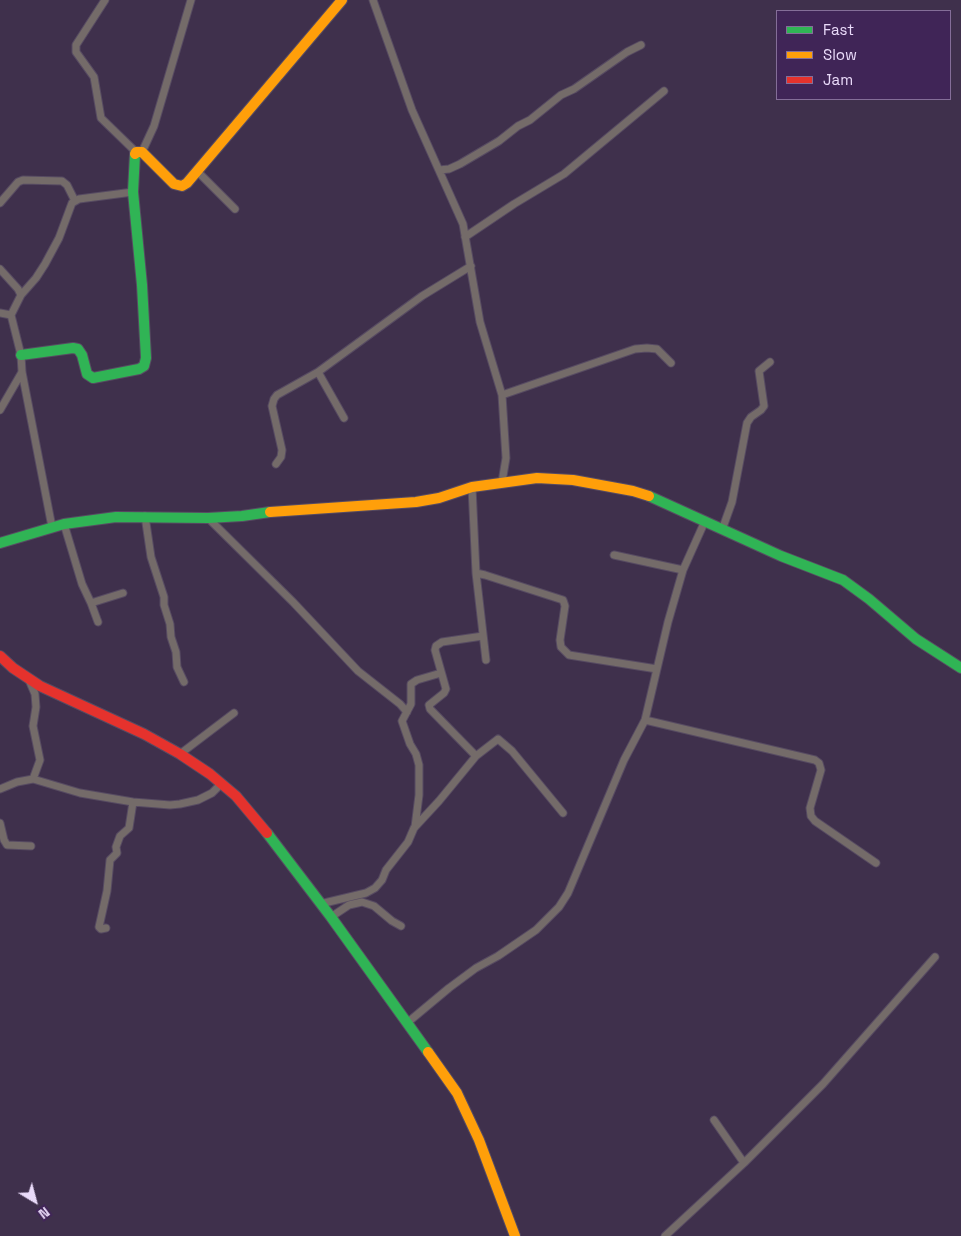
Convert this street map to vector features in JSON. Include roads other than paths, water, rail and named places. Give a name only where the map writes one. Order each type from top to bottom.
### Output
[{"type":"street","points":[[105,0],[76,46],[76,52],[94,77],[101,118],[170,181],[178,186],[187,183],[342,0]]},
{"type":"street","points":[[21,355],[73,348],[78,349],[82,355],[87,374],[92,378],[140,369],[144,366],[146,358],[142,284],[133,192],[133,157],[139,152],[154,126],[191,0]]},
{"type":"street","points":[[374,0],[412,110],[463,224],[484,338],[502,395],[506,444],[506,468],[502,482]]},
{"type":"street","points":[[439,170],[449,169],[460,164],[499,141],[562,95],[574,89],[627,52],[641,45]]},
{"type":"street","points":[[465,237],[514,204],[564,174],[664,91]]},
{"type":"street","points":[[197,171],[235,209]]},
{"type":"street","points":[[0,203],[13,187],[23,180],[62,181],[75,201]]},
{"type":"street","points":[[52,527],[22,372],[21,355],[11,315],[21,295],[45,264],[59,238],[70,206],[75,201],[133,192]]},
{"type":"street","points":[[276,464],[281,457],[282,450],[272,406],[277,395],[318,372],[422,296],[471,266]]},
{"type":"street","points":[[0,270],[18,288],[21,295]]},
{"type":"street","points":[[0,313],[11,315]]},
{"type":"street","points":[[502,395],[635,350],[657,349],[671,363]]},
{"type":"street","points":[[722,530],[732,502],[748,420],[763,409],[764,406],[759,372],[770,362]]},
{"type":"street","points":[[0,410],[22,372]]},
{"type":"street","points":[[318,372],[344,418]]},
{"type":"street","points":[[0,543],[64,524],[116,517],[208,518],[242,516],[280,510],[416,502],[440,498],[472,487],[537,478],[554,478],[633,490],[655,498],[781,556],[843,580],[869,599],[916,639],[961,668]]},
{"type":"street","points":[[472,487],[476,574],[486,660]]},
{"type":"street","points":[[144,516],[151,557],[164,597],[164,606],[170,624],[170,637],[176,652],[177,667],[184,682]]},
{"type":"street","points":[[208,518],[293,602],[358,671],[400,704],[407,712]]},
{"type":"street","points":[[407,1023],[476,968],[498,956],[536,930],[559,907],[568,893],[624,760],[645,720],[683,570],[705,521]]},
{"type":"street","points":[[64,524],[82,584],[92,603],[98,622]]},
{"type":"street","points":[[614,555],[683,570]]},
{"type":"street","points":[[476,574],[485,574],[563,600],[565,606],[560,640],[561,647],[569,655],[657,670]]},
{"type":"street","points":[[92,603],[123,593]]},
{"type":"street","points":[[476,756],[430,709],[429,705],[444,693],[445,685],[436,650],[438,644],[483,636]]},
{"type":"street","points":[[0,656],[40,686],[144,734],[180,754],[222,783],[253,815],[331,917],[441,1069],[468,1116],[487,1160],[515,1236]]},
{"type":"street","points":[[320,904],[366,893],[375,888],[382,880],[386,870],[408,842],[414,828],[419,795],[419,766],[416,754],[402,725],[402,719],[411,704],[412,684],[417,680],[442,673]]},
{"type":"street","points":[[28,677],[35,694],[36,707],[33,726],[40,760],[33,779]]},
{"type":"street","points":[[180,754],[234,713]]},
{"type":"street","points":[[645,720],[815,760],[821,770],[810,808],[811,816],[815,821],[876,863]]},
{"type":"street","points":[[414,828],[476,756],[498,739],[512,751],[563,813]]},
{"type":"street","points":[[0,796],[0,789],[17,782],[33,779],[80,793],[133,802],[170,805],[190,802],[212,793],[222,783]]},
{"type":"street","points":[[106,928],[101,930],[99,927],[107,891],[110,860],[117,853],[116,846],[120,836],[129,828],[133,802]]},
{"type":"street","points":[[0,823],[7,846],[31,846]]},
{"type":"street","points":[[374,906],[375,888]]},
{"type":"street","points":[[331,917],[356,902],[368,903],[401,926]]},
{"type":"street","points":[[665,1236],[744,1163],[823,1084],[935,957]]},
{"type":"street","points":[[714,1120],[744,1163]]}]
